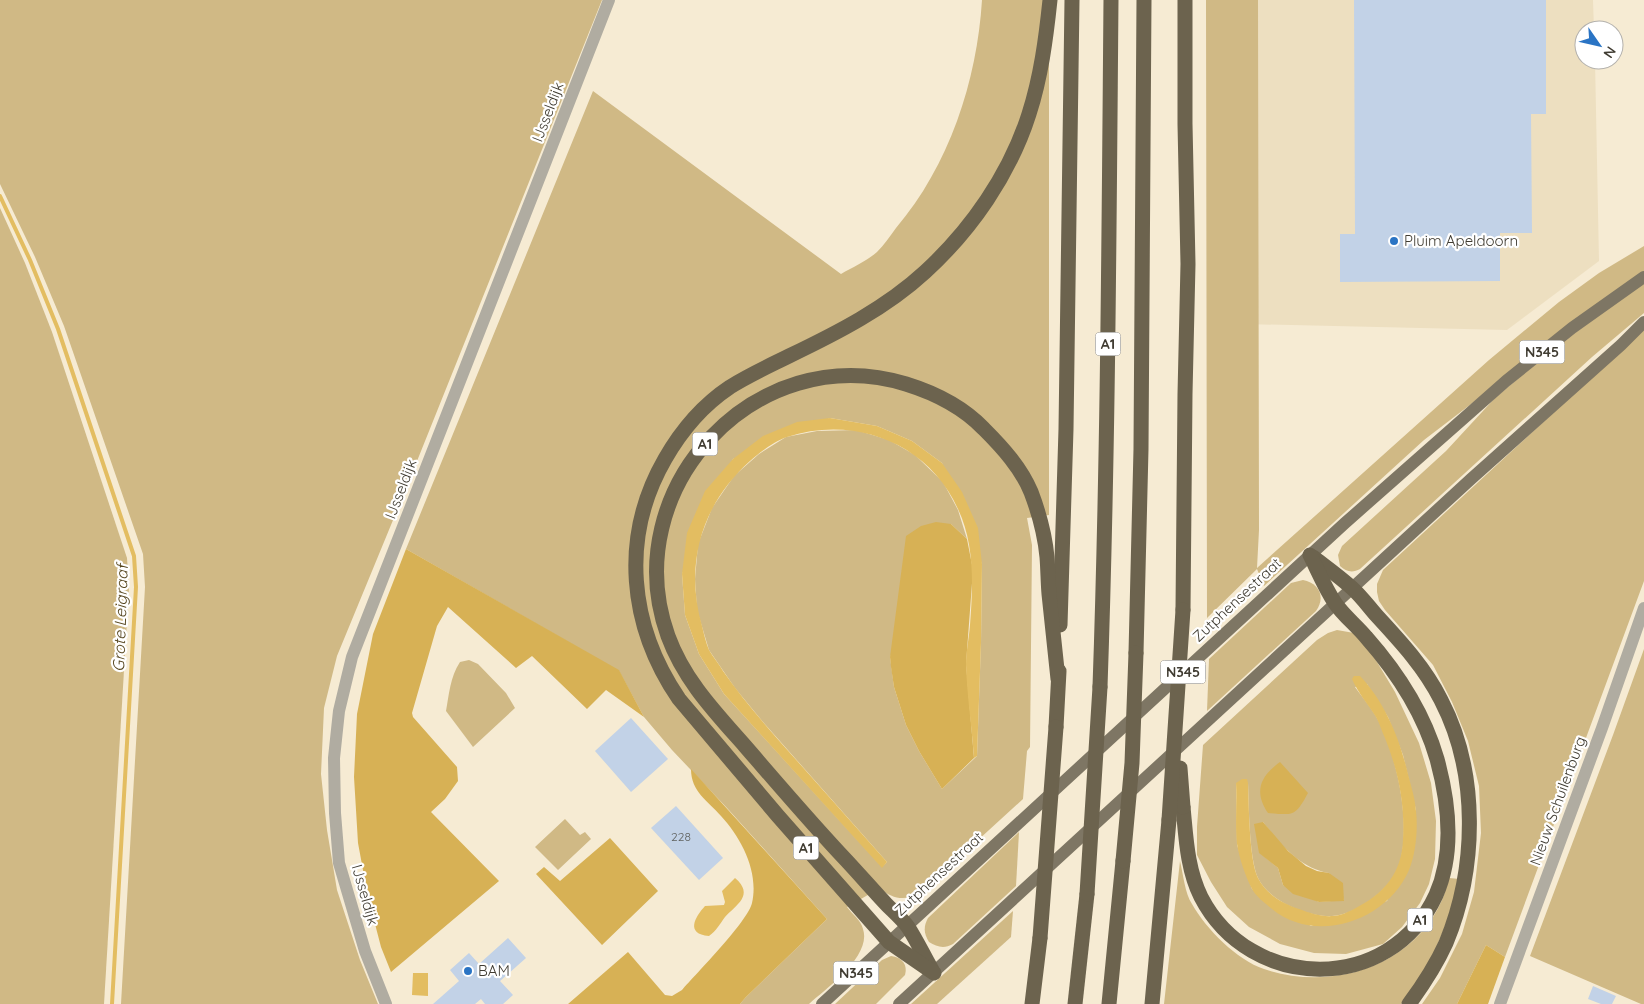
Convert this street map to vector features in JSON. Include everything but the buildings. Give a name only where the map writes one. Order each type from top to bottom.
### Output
[{"type":"highway","name":"A1","points":[[889,942],[778,816],[679,699],[671,687],[649,643],[637,594],[635,558],[640,524],[652,486],[671,448],[694,418],[715,398],[746,378],[861,318],[894,298],[925,273],[964,232],[988,199],[1017,144],[1030,114],[1039,75],[1050,0]]},
{"type":"highway","name":"A1","points":[[1032,1004],[1040,938],[1058,679],[1066,430],[1072,0]]},
{"type":"highway","name":"A1","points":[[1075,1004],[1086,894],[1100,687],[1108,350],[1111,0]]},
{"type":"highway","name":"A1","points":[[1108,1004],[1132,763],[1136,653],[1141,441],[1144,0]]},
{"type":"highway","name":"A1","points":[[1152,1004],[1169,820],[1183,610],[1188,264],[1185,0]]},
{"type":"highway","name":"A1","points":[[907,926],[834,847],[711,707],[697,690],[681,665],[663,618],[657,584],[657,566],[662,526],[674,490],[684,472],[708,440],[739,413],[774,393],[812,380],[848,376],[882,378],[916,387],[946,400],[978,422],[1008,453],[1030,491],[1041,524],[1047,554],[1049,594],[1058,679]]},
{"type":"highway","points":[[1310,555],[1353,588]]},
{"type":"highway","points":[[1310,555],[1335,604]]},
{"type":"highway","name":"A1","points":[[1353,588],[1409,650],[1434,687],[1448,714],[1459,745],[1466,781],[1468,854],[1460,899],[1445,943],[1424,982],[1409,1004]]},
{"type":"highway","name":"A1","points":[[1176,724],[1186,842],[1191,871],[1201,897],[1210,912],[1229,934],[1264,958],[1289,967],[1304,969],[1344,967],[1373,958],[1400,942],[1415,927],[1435,896],[1442,878],[1447,857],[1448,819],[1442,780],[1436,758],[1418,712],[1394,670],[1366,636],[1335,604]]},
{"type":"highway","points":[[907,926],[934,973]]},
{"type":"highway","points":[[889,942],[934,973]]},
{"type":"main road","name":"Zutphensestraat","points":[[822,1004],[1310,555],[1506,381],[1572,328],[1644,277]]},
{"type":"main road","points":[[899,1004],[1113,806],[1471,479],[1621,345],[1644,322]]},
{"type":"street","name":"IJsseldijk","points":[[386,1004],[365,951],[339,863],[335,813],[334,758],[339,711],[352,657],[609,0]]},
{"type":"street","name":"Nieuw Schuilenburg","points":[[1500,1004],[1602,728],[1644,608]]},
{"type":"shaded area","points":[[0,0],[602,0],[337,656],[324,708],[321,774],[327,830],[337,890],[360,960],[378,1004],[121,1004],[145,587],[143,554],[64,326],[35,257],[0,184]]},
{"type":"shaded area","points":[[982,0],[1049,0],[1049,515],[1027,518],[1032,545],[1030,747],[1027,751],[1023,799],[919,894],[908,898],[898,898],[889,895],[880,888],[847,907],[863,929],[864,939],[861,950],[846,971],[809,1004],[740,1004],[827,919],[644,717],[619,671],[406,549],[593,91],[841,274],[869,258],[880,249],[915,204],[931,178],[957,121],[967,91],[979,31]],"holes":[[[830,418],[877,426],[912,441],[942,463],[982,564],[977,756],[942,789],[906,725],[894,687],[890,657],[951,524],[967,539],[958,510],[943,482],[915,455],[889,440],[856,430],[817,431],[786,437],[759,454],[734,476],[712,508],[698,544],[695,579],[697,610],[709,650],[735,688],[763,722],[887,862],[882,867],[724,694],[699,654],[685,615],[682,574],[733,459]]]},
{"type":"shaded area","points":[[1206,0],[1258,0],[1259,530],[1257,568],[1489,360],[1559,302],[1599,273],[1644,246],[1644,272],[1424,440],[1264,586],[1257,569],[1207,618]]},
{"type":"shaded area","points":[[1242,0],[1593,0],[1594,20],[1574,20],[1574,70],[1595,70],[1599,261],[1507,330],[1243,324]]},
{"type":"shaded area","points":[[0,208],[25,263],[52,332],[127,558],[129,587],[104,1004],[0,1004]]},
{"type":"shaded area","points":[[1644,283],[1644,313],[1592,357],[1360,569],[1350,571],[1340,566],[1338,555],[1342,546],[1446,451],[1495,398],[1559,344]]},
{"type":"shaded area","points":[[1644,329],[1644,581],[1505,957],[1486,945],[1457,1004],[1422,1004],[1440,978],[1462,934],[1474,892],[1481,833],[1479,786],[1468,741],[1452,702],[1433,665],[1379,601],[1377,584],[1383,570]]},
{"type":"shaded area","points":[[830,418],[877,426],[912,441],[942,463],[962,492],[978,528],[982,564],[977,756],[974,758],[967,688],[966,655],[970,625],[972,581],[970,551],[964,523],[945,486],[928,467],[909,451],[887,440],[863,433],[838,430],[813,431],[787,437],[763,451],[733,478],[709,515],[701,536],[697,557],[695,580],[697,603],[708,647],[723,671],[766,726],[887,862],[882,868],[724,694],[699,654],[685,615],[682,574],[687,533],[705,491],[733,459],[763,436],[797,422]]},
{"type":"shaded area","points":[[936,522],[951,524],[967,539],[973,570],[966,664],[974,758],[942,789],[906,725],[894,687],[890,657],[906,536],[921,526]]},
{"type":"shaded area","points":[[406,549],[619,670],[644,717],[606,690],[587,709],[532,656],[516,668],[448,607],[437,626],[412,713],[413,717],[457,767],[458,781],[445,799],[431,812],[499,881],[391,972],[381,947],[368,897],[358,843],[354,777],[357,714],[373,634]]},
{"type":"shaded area","points":[[1303,580],[1313,584],[1319,591],[1320,601],[1316,611],[1207,711],[1209,659],[1291,583]]},
{"type":"shaded area","points":[[1337,630],[1354,633],[1368,647],[1395,692],[1419,743],[1431,783],[1436,821],[1435,859],[1429,884],[1420,903],[1402,927],[1383,944],[1346,954],[1314,953],[1280,944],[1249,927],[1227,907],[1197,855],[1197,827],[1203,745],[1317,640]],"holes":[[[1367,684],[1388,717],[1403,755],[1416,810],[1416,838],[1387,901],[1311,926],[1252,889],[1237,845],[1236,783],[1248,783],[1250,832],[1255,869],[1263,886],[1271,894],[1290,906],[1322,916],[1341,915],[1362,906],[1372,899],[1381,892],[1395,875],[1403,849],[1404,831],[1400,790],[1391,751],[1377,718],[1355,687]],[[1263,822],[1276,839],[1292,854],[1309,866],[1329,873],[1344,900],[1319,902],[1283,885],[1278,868],[1259,852]]]},
{"type":"shaded area","points":[[1644,649],[1644,1004],[1641,1004],[1530,956]]},
{"type":"shaded area","points":[[469,660],[478,664],[506,693],[515,708],[473,747],[446,711],[454,674],[460,662]]},
{"type":"shaded area","points":[[1354,676],[1360,676],[1369,686],[1390,720],[1400,745],[1415,806],[1417,825],[1415,849],[1409,870],[1399,888],[1385,903],[1368,914],[1349,922],[1329,926],[1309,925],[1290,920],[1272,909],[1251,887],[1239,855],[1237,844],[1236,783],[1242,779],[1247,779],[1251,846],[1255,869],[1261,884],[1276,898],[1311,913],[1336,916],[1347,913],[1374,897],[1389,881],[1399,862],[1403,839],[1402,800],[1394,762],[1385,738],[1376,717],[1354,684],[1352,679]]},
{"type":"shaded area","points":[[1280,762],[1308,793],[1300,807],[1289,814],[1268,813],[1261,798],[1261,784],[1264,778]]},
{"type":"shaded area","points":[[691,769],[827,919],[740,1004],[568,1004],[628,952],[665,995],[672,996],[682,990],[709,960],[732,934],[748,911],[752,903],[754,891],[751,868],[747,856],[729,825],[697,790]]},
{"type":"shaded area","points":[[565,819],[580,835],[585,832],[591,839],[558,870],[535,847]]},
{"type":"shaded area","points":[[1263,822],[1288,851],[1306,866],[1317,871],[1329,873],[1343,883],[1344,901],[1319,902],[1293,894],[1283,885],[1278,868],[1259,853],[1254,824]]},
{"type":"shaded area","points":[[1019,832],[1016,886],[953,944],[941,947],[929,942],[925,930],[928,918]]},
{"type":"shaded area","points":[[610,838],[658,891],[602,945],[536,874],[544,867],[560,881]]},
{"type":"shaded area","points":[[1180,861],[1186,889],[1192,904],[1205,923],[1233,951],[1243,959],[1264,969],[1289,975],[1316,977],[1342,975],[1367,968],[1390,957],[1411,942],[1429,923],[1442,900],[1449,878],[1460,879],[1444,929],[1430,960],[1401,1004],[1164,1004]]},
{"type":"shaded area","points":[[735,878],[741,884],[743,890],[744,895],[742,899],[709,936],[697,932],[694,924],[701,910],[705,906],[724,905],[722,891]]},
{"type":"shaded area","points":[[1013,911],[1011,937],[937,1004],[911,1004]]},
{"type":"shaded area","points":[[1486,945],[1505,957],[1488,1004],[1457,1004]]},
{"type":"shaded area","points":[[891,956],[903,962],[906,968],[905,975],[876,1004],[835,1004],[882,960]]},
{"type":"shaded area","points":[[413,973],[428,973],[428,996],[412,995]]},
{"type":"waterway","name":"Grote Leigraaf","points":[[0,196],[30,260],[58,329],[134,556],[136,587],[112,1004]]},
{"type":"place","name":"Pluim Apeldoorn","points":[[1394,241]]},
{"type":"place","name":"BAM","points":[[468,971]]}]
